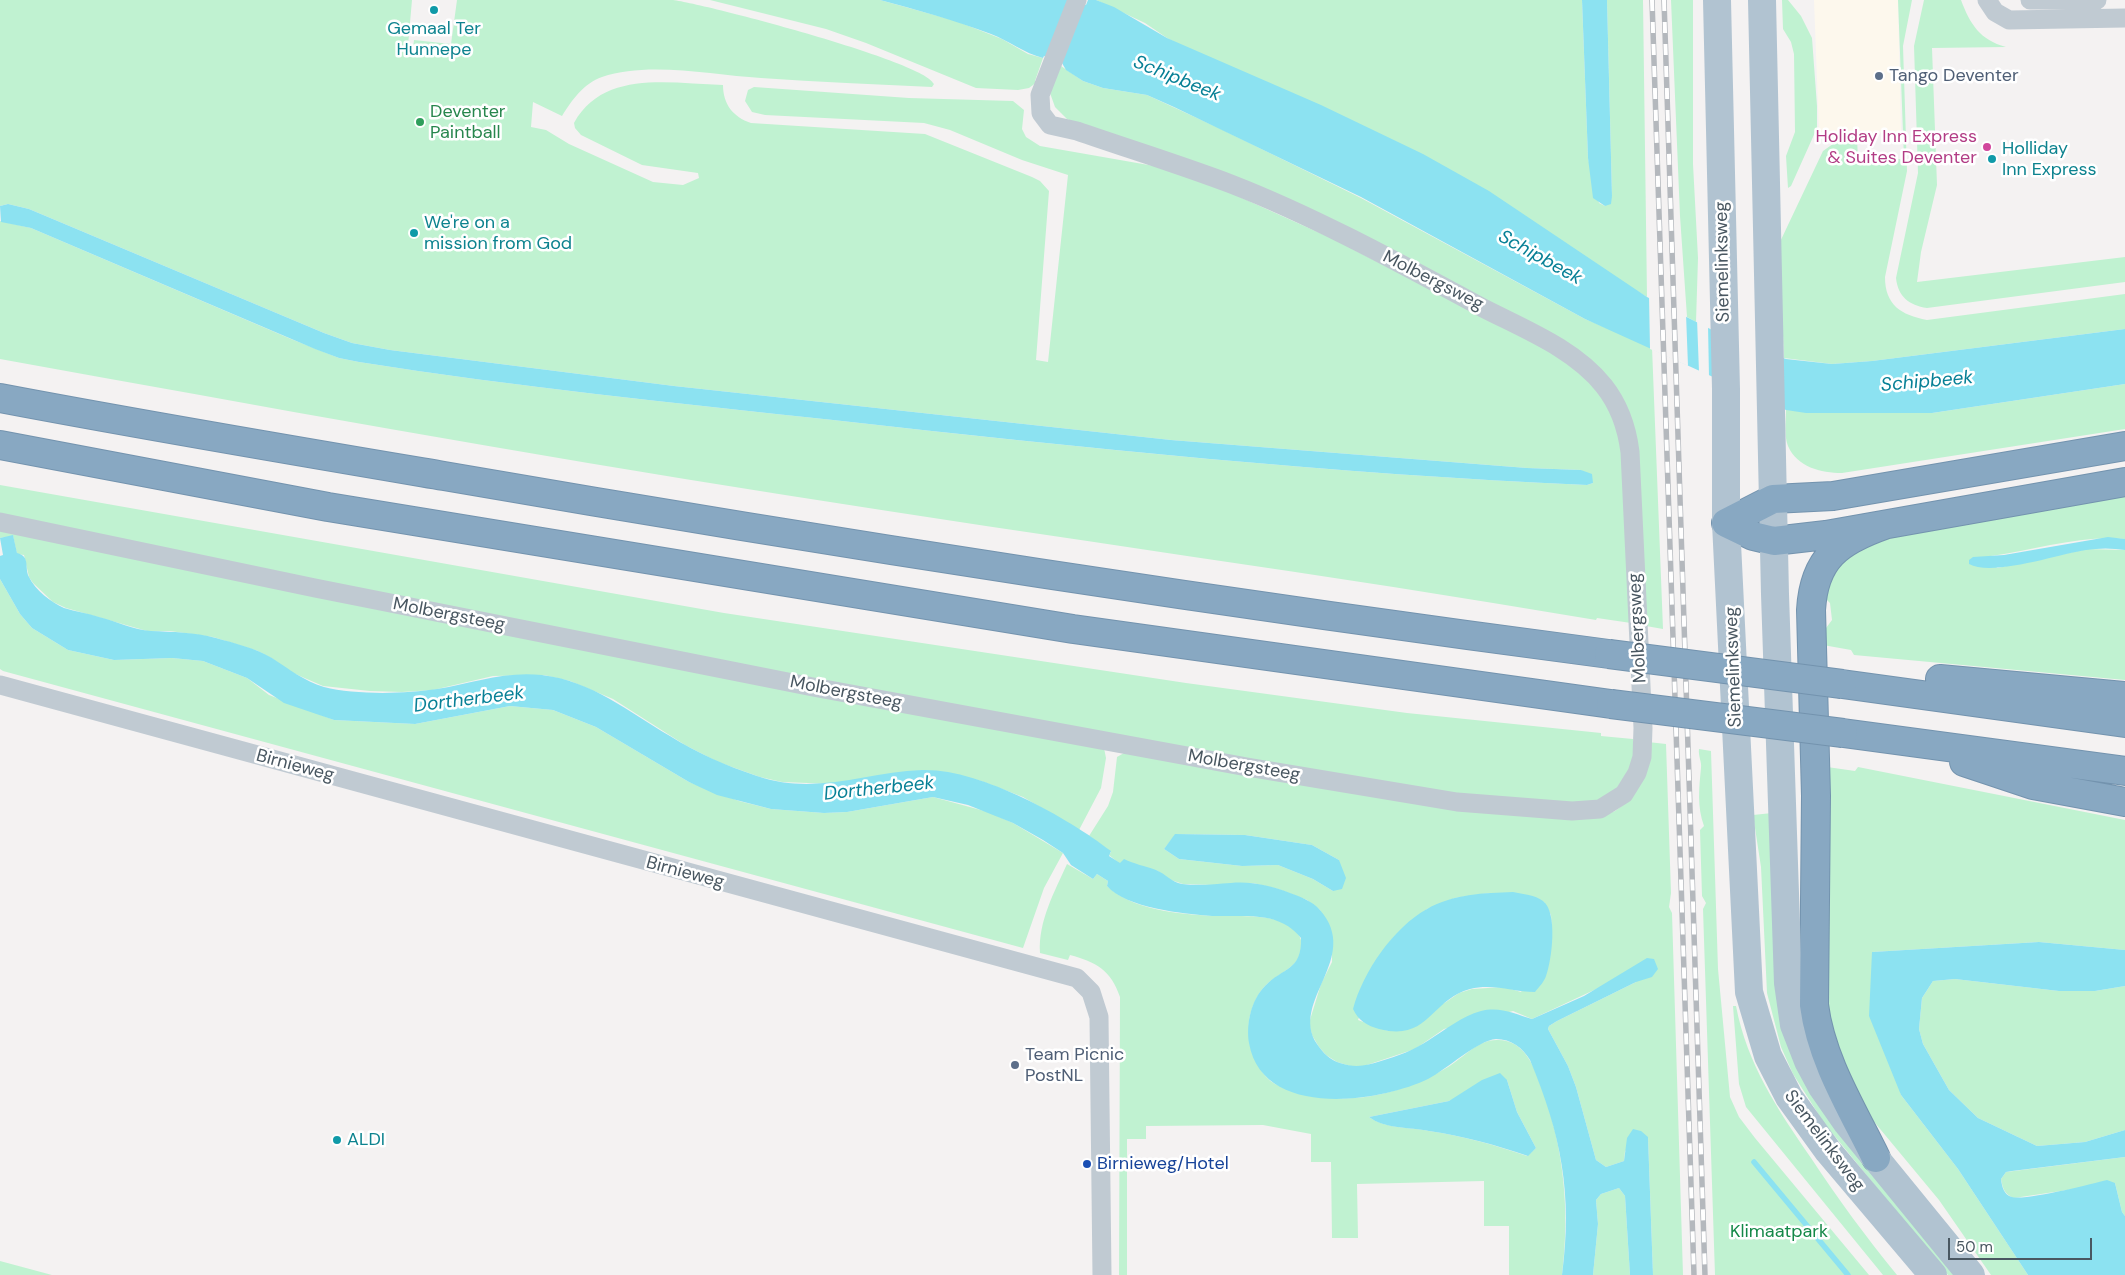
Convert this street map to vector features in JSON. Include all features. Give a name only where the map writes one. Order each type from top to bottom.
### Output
[{"type":"highway","points":[[0,398],[711,522],[1075,580],[1343,619],[2125,722]]},
{"type":"highway","points":[[0,445],[328,507],[1073,629],[1611,704],[2125,771]]},
{"type":"highway","points":[[1726,523],[1773,498],[1833,496],[2116,448]]},
{"type":"highway","points":[[2116,448],[2092,461],[2091,470],[2106,478],[2125,482]]},
{"type":"highway","points":[[1726,523],[1753,536],[1774,541],[1884,525],[2125,482]]},
{"type":"highway","points":[[1876,1158],[1832,1069],[1820,1036],[1814,1005],[1816,796],[1811,610],[1814,585],[1819,572],[1834,550],[1858,534],[1884,525]]},
{"type":"highway","points":[[1842,684],[1916,677],[2125,696]]},
{"type":"highway","points":[[1906,742],[2033,785],[2125,802]]},
{"type":"main road","name":"Siemelinksweg","points":[[1717,0],[1726,389],[1726,523],[1749,982],[1757,1026],[1778,1078],[1805,1122],[1932,1275]]},
{"type":"main road","name":"Siemelinksweg","points":[[1762,0],[1774,541],[1788,983],[1794,1025],[1808,1061],[1822,1087],[1970,1275]]},
{"type":"street","name":"Molbergsweg","points":[[1077,0],[1043,85],[1039,103],[1041,113],[1050,125],[1087,134],[1261,196],[1407,267],[1526,330],[1565,352],[1603,385],[1614,401],[1627,432],[1630,452],[1643,728]]},
{"type":"street","points":[[1987,0],[1995,12],[2009,20],[2125,18]]},
{"type":"street","points":[[2030,0],[2097,0]]},
{"type":"street","name":"Molbergsteeg","points":[[0,522],[325,590],[813,687],[1237,765],[1458,802],[1572,811],[1600,809],[1624,794],[1637,773],[1642,756],[1643,728]]},
{"type":"street","name":"Birnieweg","points":[[0,685],[1077,978],[1096,1000],[1099,1017],[1102,1275]]},
{"type":"shaded area","points":[[1814,0],[1898,0],[1901,132],[1819,134]]},
{"type":"green space","points":[[0,0],[412,0],[407,57],[412,57],[414,40],[451,44],[457,0],[673,0],[813,35],[895,62],[922,74],[934,84],[932,87],[825,82],[660,69],[620,72],[602,77],[590,83],[579,93],[562,116],[533,102],[531,127],[546,130],[569,144],[653,182],[683,185],[699,178],[698,173],[642,165],[581,135],[575,128],[574,123],[587,106],[603,94],[621,87],[640,83],[661,82],[723,85],[723,92],[730,109],[739,117],[751,123],[925,134],[1032,177],[1040,181],[1049,191],[1036,360],[1048,362],[1068,175],[1022,160],[950,130],[924,123],[765,115],[752,112],[745,101],[748,90],[754,87],[909,98],[1013,101],[1024,110],[1022,129],[1026,137],[1040,146],[1160,167],[1239,195],[1335,240],[1556,354],[1590,382],[1609,408],[1621,443],[1631,623],[1597,618],[1596,620],[1393,587],[686,479],[0,359],[0,221],[31,228],[291,339],[339,358],[359,362],[596,394],[1115,450],[1398,474],[1587,485],[1593,483],[1581,470],[1527,468],[1171,440],[674,386],[390,350],[352,343],[29,209],[8,204],[0,206]]},
{"type":"green space","points":[[710,0],[880,0],[956,21],[1002,39],[1028,54],[1043,58],[1035,81],[1037,82],[1029,88],[1018,90],[976,88],[866,43],[826,29]]},
{"type":"green space","points":[[1096,0],[1582,0],[1588,158],[1599,203],[1605,206],[1612,196],[1607,0],[1643,0],[1647,297],[1619,280],[1167,38],[1145,23]]},
{"type":"green space","points":[[1671,0],[1693,0],[1693,164],[1698,258],[1696,322],[1687,317],[1680,216]]},
{"type":"green space","points":[[1782,0],[1788,0],[1801,16],[1812,38],[1817,106],[1817,128],[1791,186],[1788,188],[1786,156],[1795,132],[1794,54],[1791,42],[1783,29]]},
{"type":"green space","points":[[1898,0],[1912,0],[1903,46],[1907,171],[1885,277],[1891,302],[1902,312],[1927,320],[2125,294],[2125,329],[1872,361],[1832,364],[1784,358],[1779,244],[1823,151],[1850,132],[1857,137],[1858,160],[1904,159]]},
{"type":"green space","points":[[1924,0],[1961,0],[1972,24],[1977,30],[1989,40],[2006,47],[1932,48],[1937,185],[1921,252],[1917,282],[2125,257],[2125,282],[1927,308],[1915,305],[1902,295],[1896,278],[1918,173],[1914,46]]},
{"type":"green space","points":[[1061,66],[1083,81],[1103,88],[1147,95],[1223,130],[1361,198],[1585,319],[1652,347],[1663,629],[1646,626],[1637,450],[1568,345],[1067,119],[1055,107],[1050,93]]},
{"type":"green space","points":[[2125,384],[2125,429],[1842,473],[1826,472],[1804,464],[1792,453],[1786,438],[1786,410],[1932,413]]},
{"type":"green space","points":[[0,485],[724,613],[1186,683],[1407,713],[1601,733],[1601,736],[1633,739],[1633,763],[1614,793],[1592,803],[1480,798],[1058,726],[420,601],[0,514]]},
{"type":"green space","points":[[2125,493],[2125,539],[2108,538],[2075,541],[1991,556],[1997,568],[2087,549],[2125,550],[2125,680],[1854,655],[1851,650],[1823,645],[1823,632],[1832,620],[1830,603],[1823,596],[1828,581],[1836,569],[1855,552],[1880,541],[1908,533]]},
{"type":"green space","points":[[0,529],[1104,748],[1106,758],[1101,788],[1079,830],[1023,797],[981,781],[952,774],[924,770],[834,784],[782,782],[760,777],[718,762],[685,745],[613,699],[570,681],[544,675],[493,676],[433,690],[402,692],[323,686],[286,670],[273,659],[258,651],[213,637],[170,631],[147,631],[66,608],[53,602],[29,577],[24,555],[17,554],[13,536],[0,538]]},
{"type":"green space","points":[[0,579],[20,614],[32,628],[68,650],[114,660],[172,658],[203,661],[247,678],[269,695],[334,720],[415,724],[510,706],[553,710],[596,727],[689,782],[739,801],[771,809],[824,813],[847,812],[933,797],[988,812],[1013,823],[1063,853],[1044,888],[1023,948],[3,671],[0,669]]},
{"type":"green space","points":[[1648,742],[1666,744],[1671,893],[1669,907],[1672,913],[1683,1275],[1653,1275],[1648,1137],[1625,1151],[1624,1161],[1606,1167],[1596,1160],[1576,1087],[1568,1066],[1548,1029],[1549,1026],[1557,1021],[1636,982],[1607,984],[1532,1019],[1513,1011],[1444,1029],[1415,1049],[1364,1066],[1350,1066],[1337,1062],[1326,1055],[1312,1035],[1309,1023],[1321,984],[1332,962],[1332,935],[1320,910],[1307,900],[1278,889],[1253,883],[1183,884],[1168,879],[1158,871],[1120,864],[1109,855],[1111,852],[1089,836],[1108,806],[1113,792],[1117,757],[1124,753],[1604,815],[1615,811],[1627,802]],"holes":[[[1176,834],[1245,835],[1312,845],[1339,860],[1333,891],[1313,879],[1278,865],[1242,866],[1179,859],[1164,849]],[[1489,893],[1544,902],[1551,915],[1552,931],[1521,992],[1504,987],[1472,989],[1459,993],[1446,1002],[1388,1031],[1358,1020],[1391,940],[1427,909],[1455,898]]]},
{"type":"green space","name":"Klimaatpark","points":[[1699,749],[1711,751],[1718,969],[1730,1097],[1739,1117],[1755,1138],[1869,1275],[1715,1275],[1703,909],[1706,903],[1702,896],[1700,830],[1704,826],[1699,805],[1701,766]]},
{"type":"green space","points":[[1827,767],[1855,771],[1858,767],[2125,820],[2125,950],[2039,942],[1872,952],[1901,1095],[1958,1169],[2028,1275],[1991,1275],[1939,1200],[1861,1106],[1842,1076],[1825,1006]]},
{"type":"green space","points":[[1772,813],[1778,970],[1959,1275],[1948,1275],[1824,1123],[1793,1074],[1781,1047],[1767,993],[1761,867],[1753,815]]},
{"type":"green space","points":[[1067,864],[1093,879],[1097,874],[1108,881],[1107,886],[1117,894],[1143,906],[1199,915],[1248,916],[1275,919],[1296,930],[1301,940],[1302,949],[1300,956],[1291,967],[1266,985],[1255,1002],[1249,1021],[1250,1034],[1258,1063],[1266,1077],[1277,1085],[1315,1096],[1354,1098],[1374,1096],[1412,1085],[1448,1067],[1484,1043],[1498,1040],[1507,1041],[1522,1050],[1536,1072],[1556,1134],[1565,1203],[1562,1275],[1509,1275],[1509,1226],[1484,1226],[1484,1181],[1357,1184],[1358,1238],[1332,1238],[1331,1162],[1311,1162],[1311,1134],[1263,1125],[1146,1126],[1146,1139],[1127,1139],[1127,1275],[1119,1275],[1120,997],[1112,980],[1095,964],[1070,955],[1068,960],[1040,953],[1044,918]],"holes":[[[1507,1080],[1517,1112],[1536,1148],[1527,1156],[1467,1138],[1390,1126],[1369,1117],[1449,1101]]]},
{"type":"green space","points":[[1955,979],[2059,991],[2095,991],[2125,986],[2125,1130],[2085,1142],[2037,1146],[1978,1118],[1949,1090],[1923,1044],[1919,1029],[1922,998],[1933,981]]},
{"type":"green space","points":[[1733,1006],[1736,1006],[1748,1047],[1765,1086],[1842,1203],[1897,1275],[1883,1275],[1746,1107],[1739,1084]]},
{"type":"green space","points":[[2125,1157],[2125,1216],[2122,1212],[2115,1183],[2014,1198],[2004,1191],[2002,1186],[2001,1179],[2006,1172]]},
{"type":"green space","points":[[1619,1188],[1625,1196],[1630,1275],[1593,1275],[1598,1224],[1596,1200],[1601,1194]]},
{"type":"green space","points":[[0,1261],[52,1275],[0,1275]]},
{"type":"water","name":"Schipbeek","points":[[880,0],[1075,0],[1086,5],[1088,0],[1096,0],[1114,7],[1167,38],[1321,105],[1423,154],[1489,191],[1647,297],[1732,340],[1786,359],[1832,364],[1872,361],[2125,329],[2125,384],[1932,413],[1806,413],[1786,410],[1585,319],[1361,197],[1174,107],[1147,95],[1103,88],[1083,81],[1066,70],[1062,63],[1029,53],[991,34]]},
{"type":"water","points":[[1582,0],[1607,0],[1612,196],[1611,204],[1605,206],[1593,198],[1588,158]]},
{"type":"water","points":[[8,204],[29,209],[324,333],[352,343],[390,350],[674,386],[1171,440],[1527,468],[1581,470],[1592,474],[1593,483],[1587,485],[1398,474],[1115,450],[596,394],[359,362],[339,358],[315,349],[31,228],[1,222],[0,206]]},
{"type":"water","name":"Dortherbeek","points":[[13,535],[17,553],[26,560],[32,582],[44,595],[64,608],[138,629],[200,635],[237,644],[265,654],[303,678],[324,687],[336,690],[395,693],[437,689],[502,676],[528,674],[560,678],[594,691],[701,753],[757,776],[779,782],[800,784],[840,781],[922,770],[969,777],[1021,797],[1047,810],[1111,851],[1109,856],[1120,863],[1124,859],[1156,870],[1175,882],[1182,884],[1254,883],[1298,896],[1317,907],[1331,928],[1333,945],[1330,962],[1312,1012],[1311,1028],[1317,1044],[1324,1053],[1336,1062],[1345,1065],[1356,1066],[1376,1063],[1400,1055],[1423,1044],[1460,1020],[1481,1011],[1495,1009],[1532,1019],[1584,996],[1647,958],[1654,959],[1658,969],[1652,977],[1636,982],[1557,1021],[1549,1026],[1548,1029],[1568,1066],[1576,1087],[1596,1160],[1606,1167],[1624,1161],[1627,1138],[1633,1129],[1641,1131],[1648,1137],[1653,1275],[1630,1275],[1625,1196],[1619,1188],[1601,1194],[1596,1200],[1598,1224],[1593,1275],[1562,1275],[1566,1218],[1565,1191],[1557,1139],[1550,1113],[1530,1060],[1512,1042],[1496,1039],[1480,1044],[1428,1079],[1381,1094],[1353,1098],[1325,1098],[1298,1094],[1275,1084],[1258,1067],[1249,1043],[1248,1028],[1253,1005],[1260,992],[1272,980],[1295,963],[1298,957],[1301,938],[1282,923],[1260,917],[1212,916],[1156,909],[1127,900],[1107,886],[1108,881],[1097,874],[1093,879],[1071,865],[1063,853],[1013,823],[968,805],[933,797],[847,812],[824,813],[771,809],[717,795],[689,782],[596,727],[553,710],[510,706],[415,724],[334,720],[284,703],[247,678],[203,661],[172,658],[114,660],[68,650],[32,628],[20,614],[0,579],[0,556],[3,555],[0,538]]},
{"type":"water","points":[[2108,537],[2125,539],[2125,550],[2106,548],[2086,550],[1993,568],[1969,564],[1969,560],[1973,557],[2004,555]]},
{"type":"water","points":[[1175,834],[1245,835],[1312,845],[1339,860],[1346,878],[1342,889],[1333,891],[1313,879],[1278,865],[1242,866],[1179,859],[1164,849]]},
{"type":"water","points":[[1513,892],[1540,899],[1548,907],[1551,915],[1552,948],[1548,969],[1545,978],[1535,992],[1495,987],[1470,989],[1457,994],[1419,1025],[1409,1030],[1379,1029],[1360,1020],[1353,1009],[1364,980],[1381,952],[1402,927],[1427,909],[1447,900],[1480,894]]},
{"type":"water","points":[[2039,942],[2125,950],[2125,986],[2095,991],[2059,991],[1955,979],[1933,981],[1922,998],[1919,1029],[1923,1044],[1949,1090],[1978,1118],[2037,1146],[2085,1142],[2125,1130],[2125,1157],[2006,1172],[2001,1179],[2005,1193],[2019,1198],[2058,1192],[2107,1180],[2115,1183],[2122,1212],[2125,1216],[2125,1275],[2028,1275],[1958,1169],[1901,1095],[1869,1016],[1872,952]]},
{"type":"water","points":[[1500,1073],[1507,1080],[1517,1112],[1536,1148],[1528,1156],[1467,1138],[1390,1126],[1369,1117],[1449,1101],[1482,1080]]},
{"type":"pier","points":[[1649,295],[1686,314],[1688,366],[1650,349]]},
{"type":"pier","points":[[1697,319],[1708,325],[1709,377],[1699,372]]},
{"type":"pier","points":[[1733,338],[1761,348],[1784,412],[1714,379]]},
{"type":"waterway","points":[[1754,1162],[1848,1275]]},
{"type":"railway","points":[[1652,0],[1694,1275]]},
{"type":"railway","points":[[1664,0],[1705,1275]]},
{"type":"place","name":"Gemaal Ter Hunnepe","points":[[434,10]]},
{"type":"place","name":"Tango Deventer","points":[[1879,76]]},
{"type":"place","name":"Deventer Paintball","points":[[420,122]]},
{"type":"place","name":"Holiday Inn Express & Suites Deventer","points":[[1987,147]]},
{"type":"place","name":"Holliday Inn Express","points":[[1992,159]]},
{"type":"place","name":"We're on a mission from God","points":[[414,233]]},
{"type":"place","name":"Team Picnic PostNL","points":[[1015,1065]]},
{"type":"place","name":"ALDI","points":[[337,1140]]},
{"type":"place","name":"Birnieweg/Hotel","points":[[1087,1164]]}]
